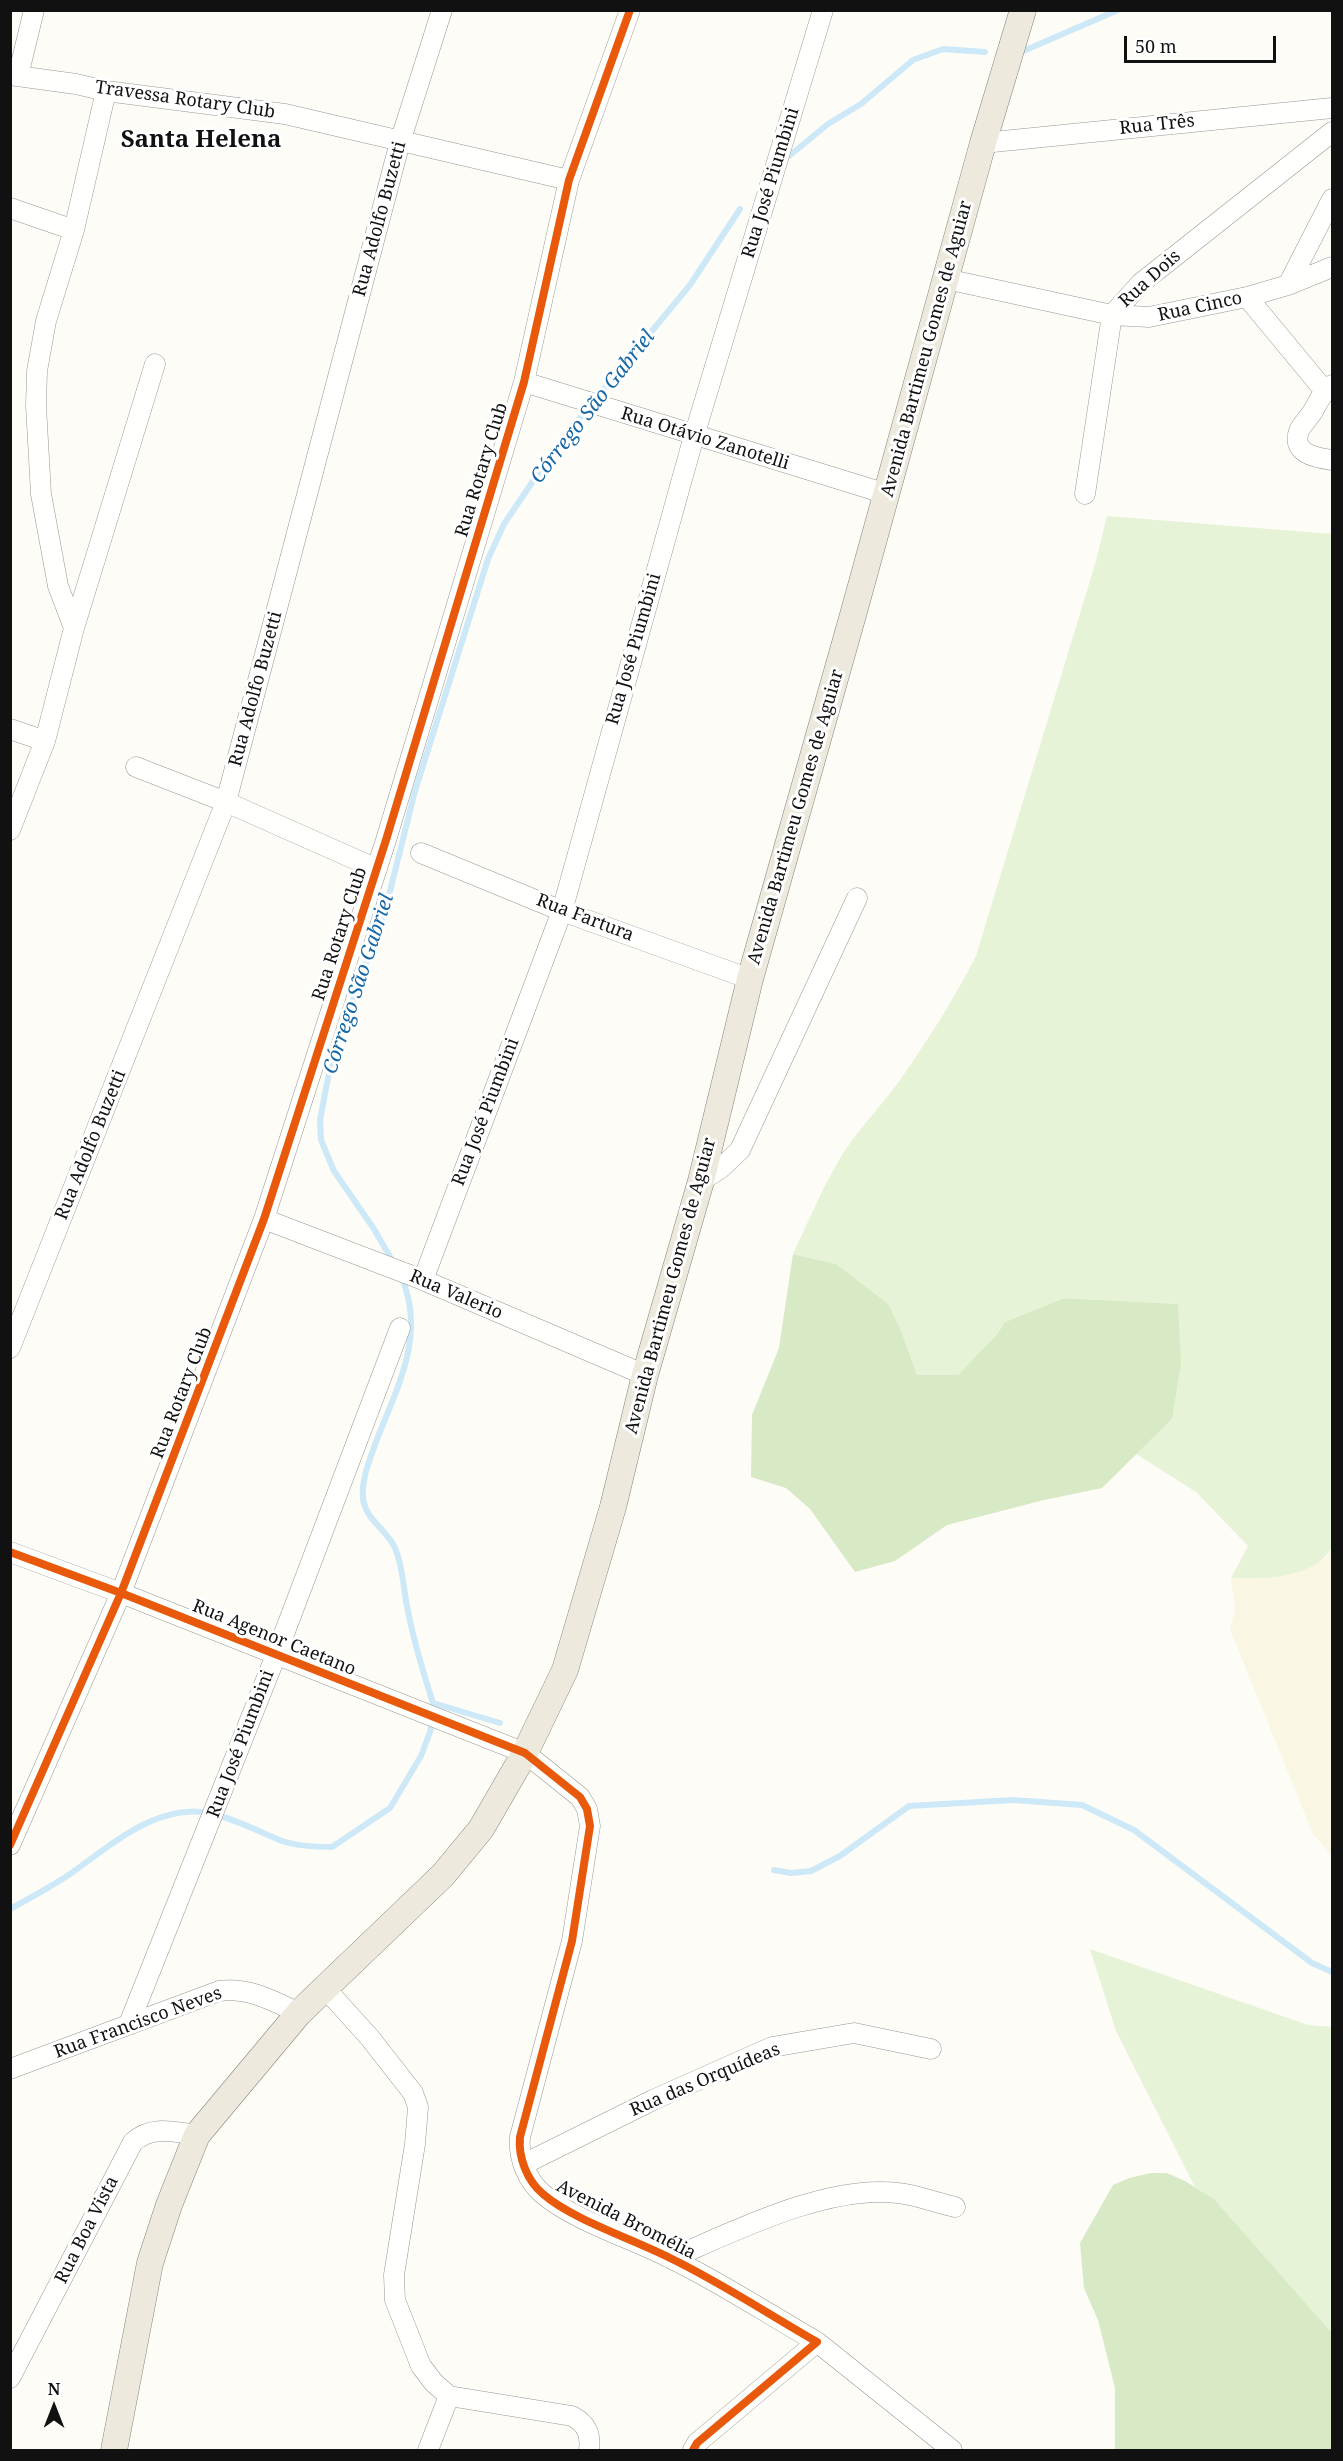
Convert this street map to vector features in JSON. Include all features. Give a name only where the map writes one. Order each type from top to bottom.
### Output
[{"type":"main road","name":"Avenida Bartimeu Gomes de Aguiar","points":[[114,2451],[150,2264],[169,2205],[197,2135],[299,2013],[443,1875],[481,1829],[525,1754],[565,1670],[613,1507],[645,1375],[701,1181],[750,979],[983,143],[1022,14]]},
{"type":"street","points":[[14,76],[34,10]]},
{"type":"street","name":"Rua Adolfo Buzetti","points":[[10,1348],[226,802],[400,142],[442,10]]},
{"type":"street","name":"Rua Rotary Club","points":[[10,1845],[121,1593],[264,1219],[377,869],[524,382],[569,180],[630,10]]},
{"type":"street","name":"Rua José Piumbini","points":[[418,1279],[562,911],[694,436],[823,10]]},
{"type":"street","name":"Travessa Rotary Club","points":[[14,76],[76,84],[106,91],[285,114],[569,180]]},
{"type":"street","points":[[74,628],[58,586],[42,494],[36,406],[37,371],[46,321],[74,230],[106,91]]},
{"type":"street","name":"Rua Três","points":[[983,143],[1332,108]]},
{"type":"street","name":"Rua Dois","points":[[1085,494],[1112,315],[1141,283],[1332,132]]},
{"type":"street","points":[[1288,285],[1332,199]]},
{"type":"street","points":[[10,208],[74,230]]},
{"type":"street","name":"Rua Cinco","points":[[946,279],[1112,315],[1149,317],[1247,297],[1288,285],[1332,267]]},
{"type":"street","points":[[1247,297],[1328,388],[1300,430],[1298,440],[1300,449],[1309,456],[1332,460]]},
{"type":"street","points":[[10,830],[45,741],[74,628],[155,364]]},
{"type":"street","name":"Rua Otávio Zanotelli","points":[[524,382],[887,494]]},
{"type":"street","points":[[10,729],[45,741]]},
{"type":"street","points":[[136,767],[226,802],[377,869]]},
{"type":"street","name":"Rua Fartura","points":[[422,853],[562,911],[750,979]]},
{"type":"street","points":[[701,1181],[721,1168],[740,1150],[857,898]]},
{"type":"street","name":"Rua Valerio","points":[[264,1219],[418,1279],[645,1375]]},
{"type":"street","name":"Rua José Piumbini","points":[[129,2024],[211,1823],[400,1328]]},
{"type":"street","name":"Rua Agenor Caetano","points":[[10,1552],[121,1593],[525,1754]]},
{"type":"street","name":"Avenida Bromélia","points":[[525,1754],[580,1797],[587,1809],[590,1826],[572,1941],[520,2137],[519,2152],[532,2184],[543,2195],[569,2211],[672,2258],[817,2342],[952,2451]]},
{"type":"street","points":[[325,1988],[370,2038],[413,2092],[418,2107],[415,2144],[394,2275],[395,2300],[421,2366],[434,2383],[449,2396],[572,2416],[588,2429],[590,2448]]},
{"type":"street","name":"Rua Francisco Neves","points":[[10,2069],[219,1991],[234,1989],[256,1993],[299,2013]]},
{"type":"street","name":"Rua das Orquídeas","points":[[524,2164],[653,2100],[771,2047],[854,2033],[931,2049]]},
{"type":"street","name":"Rua Boa Vista","points":[[10,2378],[133,2142],[141,2134],[154,2130],[197,2135]]},
{"type":"street","points":[[672,2258],[766,2217],[848,2194],[898,2193],[956,2207]]},
{"type":"street","points":[[693,2451],[697,2443],[817,2342]]},
{"type":"street","points":[[428,2451],[449,2396]]},
{"type":"shaded area","points":[[1332,1547],[1332,1856],[1313,1834],[1230,1629],[1235,1610],[1231,1578],[1326,1558]]},
{"type":"green space","points":[[1107,516],[1332,534],[1332,1547],[1324,1558],[1313,1565],[1288,1575],[1231,1578],[1248,1546],[1196,1492],[1136,1454],[1172,1419],[1178,1304],[1064,1298],[1005,1322],[998,1333],[958,1375],[917,1375],[902,1333],[836,1264],[793,1254],[823,1189],[844,1152],[931,1035],[976,956],[1096,561]]},
{"type":"green space","points":[[793,1254],[836,1264],[888,1304],[902,1333],[917,1375],[958,1375],[998,1333],[1005,1322],[1064,1298],[1178,1304],[1181,1363],[1172,1419],[1102,1488],[947,1525],[895,1561],[855,1572],[810,1509],[786,1488],[751,1477],[752,1415],[779,1348]]},
{"type":"green space","points":[[1090,1949],[1308,2025],[1332,2027],[1332,2333],[1214,2199],[1195,2187],[1116,2031]]},
{"type":"green space","points":[[1151,2173],[1167,2173],[1214,2199],[1332,2333],[1332,2450],[1115,2450],[1115,2388],[1098,2320],[1084,2288],[1080,2243],[1113,2185],[1129,2178]]},
{"type":"waterway","name":"Córrego São Gabriel","points":[[1021,52],[1118,10]]},
{"type":"waterway","name":"Córrego São Gabriel","points":[[789,156],[828,124],[861,104],[913,60],[943,49],[985,52]]},
{"type":"waterway","name":"Córrego São Gabriel","points":[[393,1262],[374,1229],[334,1171],[321,1140],[320,1120],[331,1062],[386,907],[415,791],[488,559],[504,524],[556,447],[690,285],[740,209]]},
{"type":"waterway","name":"Córrego São Gabriel","points":[[10,1909],[63,1879],[119,1839],[155,1819],[193,1811],[213,1814],[231,1819],[288,1843],[332,1847],[390,1808],[421,1756],[434,1714],[433,1703],[412,1631],[398,1555],[391,1542],[368,1513],[363,1499],[366,1470],[400,1381],[410,1340],[411,1319],[408,1298],[401,1276]]},
{"type":"waterway","points":[[433,1703],[500,1723]]},
{"type":"waterway","points":[[774,1870],[791,1873],[811,1871],[840,1856],[909,1806],[1013,1800],[1082,1805],[1134,1830],[1312,1963],[1332,1972]]},
{"type":"cycle path","points":[[10,1845],[121,1593],[264,1219],[386,840],[524,382],[569,180],[630,10]]},
{"type":"cycle path","points":[[10,1552],[121,1593],[525,1753],[580,1797],[587,1809],[590,1826],[572,1941],[520,2137],[520,2153],[528,2176],[537,2189],[570,2212],[689,2267],[817,2342],[697,2443],[693,2450]]},
{"type":"district","name":"Santa Helena","points":[[201,140]]}]
